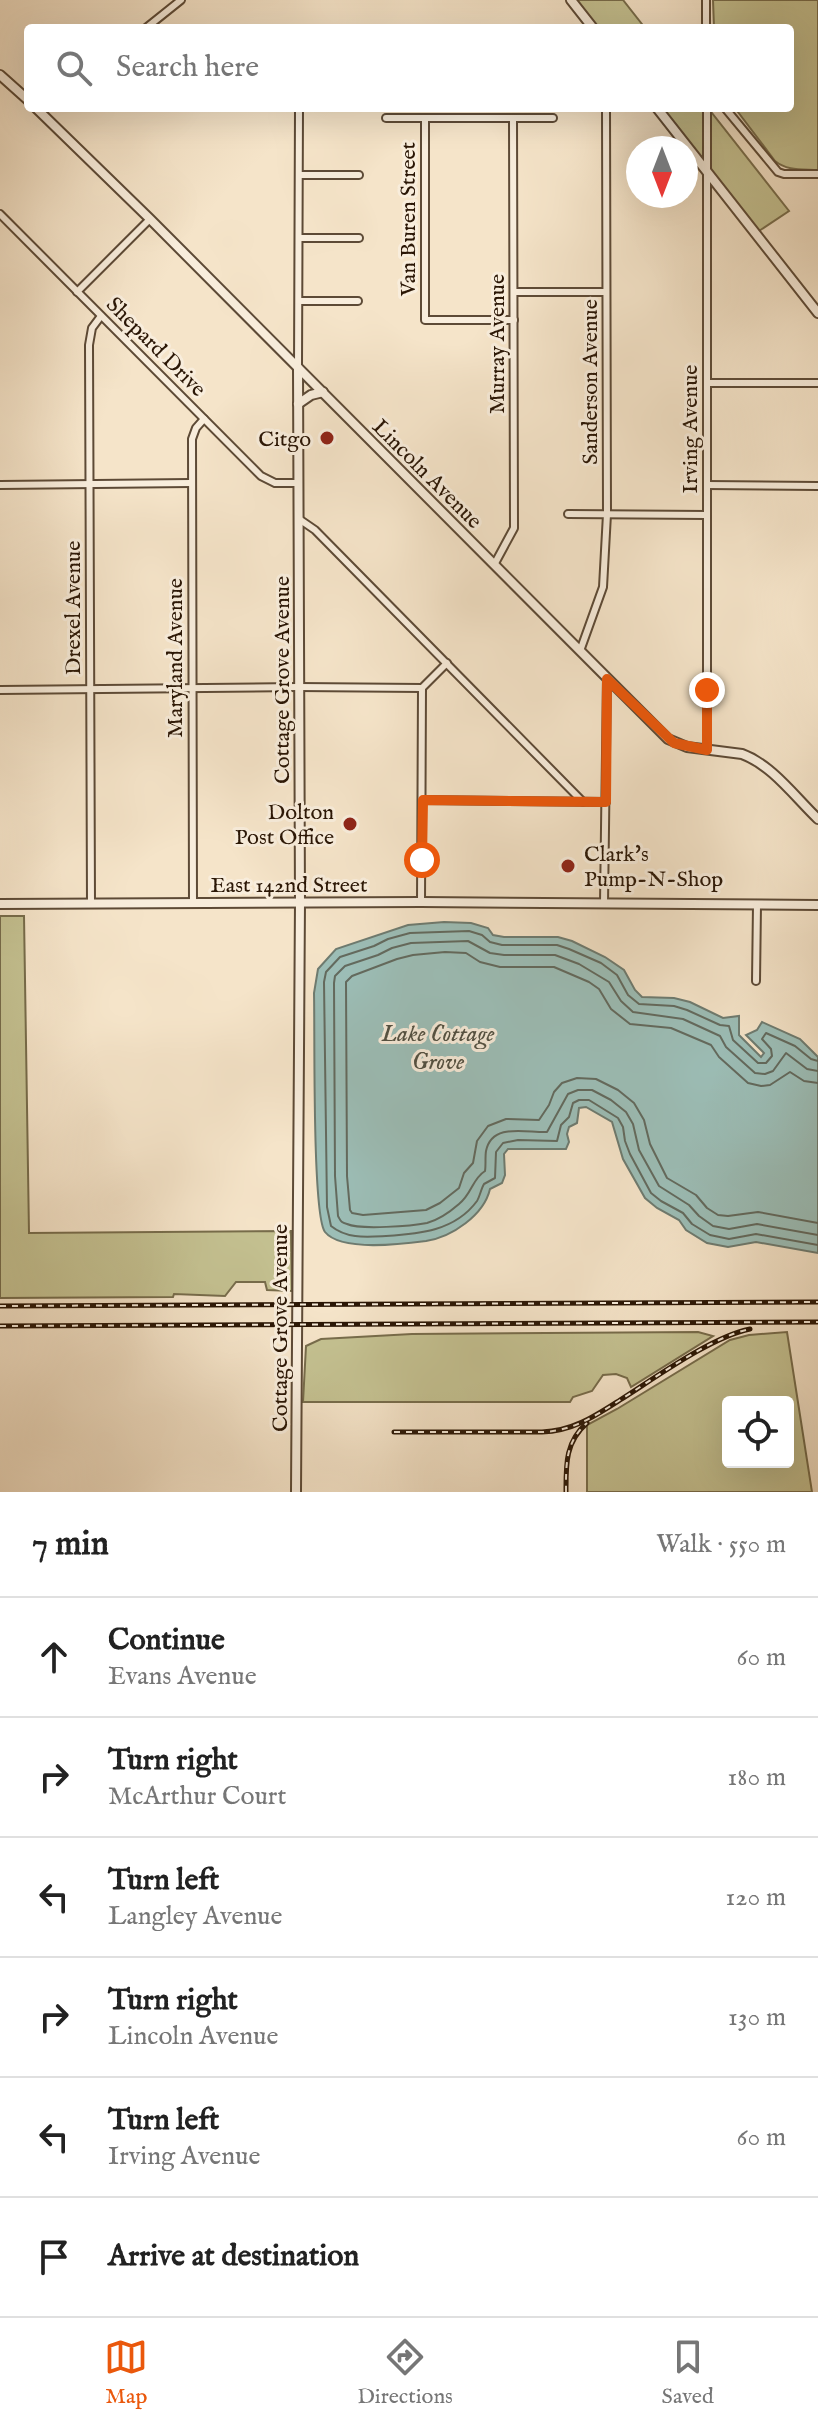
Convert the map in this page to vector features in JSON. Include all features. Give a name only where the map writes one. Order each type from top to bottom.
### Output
[{"type":"street","points":[[151,24],[181,0]]},
{"type":"street","points":[[571,0],[590,24]]},
{"type":"street","points":[[695,0],[706,1],[706,24]]},
{"type":"street","points":[[0,75],[24,96]]},
{"type":"street","points":[[17,90],[24,88]]},
{"type":"street","name":"Lincoln Avenue","points":[[40,112],[674,743],[742,754],[758,761],[818,819]]},
{"type":"street","name":"Cottage Grove Avenue","points":[[296,1492],[300,902],[299,112]]},
{"type":"street","name":"Sanderson Avenue","points":[[580,651],[603,587],[607,514],[606,112]]},
{"type":"street","points":[[660,112],[818,313]]},
{"type":"street","name":"Irving Avenue","points":[[707,112],[707,750]]},
{"type":"street","points":[[728,112],[778,172],[818,174]]},
{"type":"street","points":[[386,118],[553,118]]},
{"type":"street","name":"Van Buren Street","points":[[425,118],[425,320],[514,320]]},
{"type":"street","name":"Murray Avenue","points":[[494,565],[514,528],[513,118]]},
{"type":"street","points":[[299,175],[359,175]]},
{"type":"street","name":"Shepard Drive","points":[[0,214],[261,476],[275,483],[298,483]]},
{"type":"street","points":[[77,292],[150,219]]},
{"type":"street","points":[[299,238],[359,238]]},
{"type":"street","points":[[514,292],[606,292]]},
{"type":"street","points":[[300,301],[358,301]]},
{"type":"street","name":"Drexel Avenue","points":[[91,903],[90,335],[101,316]]},
{"type":"street","points":[[708,383],[818,383]]},
{"type":"street","points":[[298,404],[311,395],[323,392]]},
{"type":"street","name":"Maryland Avenue","points":[[193,902],[191,483],[193,433],[204,419]]},
{"type":"street","points":[[0,485],[191,483]]},
{"type":"street","points":[[707,485],[818,486]]},
{"type":"street","points":[[568,514],[707,515]]},
{"type":"street","points":[[299,519],[315,530],[583,802]]},
{"type":"street","points":[[0,690],[422,688],[447,663]]},
{"type":"street","points":[[604,903],[607,679]]},
{"type":"street","points":[[421,902],[422,688]]},
{"type":"street","points":[[423,800],[606,802]]},
{"type":"street","name":"East 142nd Street","points":[[0,904],[421,902],[818,905]]},
{"type":"street","points":[[756,981],[757,905]]},
{"type":"shaded area","points":[[572,0],[623,0],[642,24],[592,24]]},
{"type":"shaded area","points":[[713,0],[818,0],[818,170],[790,168],[775,161],[738,112],[794,112],[794,24],[714,24]]},
{"type":"shaded area","points":[[661,112],[711,112],[789,211],[756,233],[698,159],[698,136],[680,136]]},
{"type":"shaded area","points":[[0,916],[24,916],[29,1233],[291,1231],[292,1291],[267,1290],[265,1282],[236,1282],[225,1296],[174,1294],[173,1297],[0,1298]]},
{"type":"shaded area","points":[[698,1332],[713,1336],[631,1387],[627,1378],[616,1374],[603,1375],[592,1391],[573,1397],[570,1402],[303,1402],[306,1346],[321,1339],[412,1334]]},
{"type":"shaded area","points":[[787,1332],[812,1492],[587,1492],[587,1425],[730,1340]]},
{"type":"water","name":"Lake Cottage Grove","points":[[471,923],[488,928],[493,935],[504,937],[558,937],[572,941],[624,970],[642,997],[674,998],[723,1018],[739,1016],[739,1035],[761,1057],[764,1053],[746,1035],[757,1030],[762,1022],[800,1039],[818,1057],[818,1253],[756,1242],[728,1247],[707,1243],[686,1230],[679,1220],[645,1198],[623,1159],[612,1122],[586,1107],[579,1108],[577,1123],[569,1127],[566,1149],[508,1149],[504,1154],[505,1175],[502,1183],[490,1189],[487,1199],[474,1216],[446,1235],[426,1241],[373,1245],[344,1242],[325,1232],[318,1192],[315,1119],[314,993],[318,969],[336,949],[408,925]]},
{"type":"railway","points":[[0,1306],[818,1302]]},
{"type":"railway","points":[[0,1326],[818,1322]]},
{"type":"railway","points":[[394,1432],[542,1432],[564,1429],[602,1412],[701,1349],[750,1329]]},
{"type":"railway","points":[[566,1492],[571,1446],[587,1423]]},
{"type":"place","name":"Citgo","points":[[327,438]]},
{"type":"place","name":"Dolton Post Office","points":[[350,824]]},
{"type":"place","name":"Clark's Pump-N-Shop","points":[[568,866]]},
{"type":"route","points":[[422,860],[423,800],[606,802],[607,679],[674,743],[707,750],[707,690]]}]
